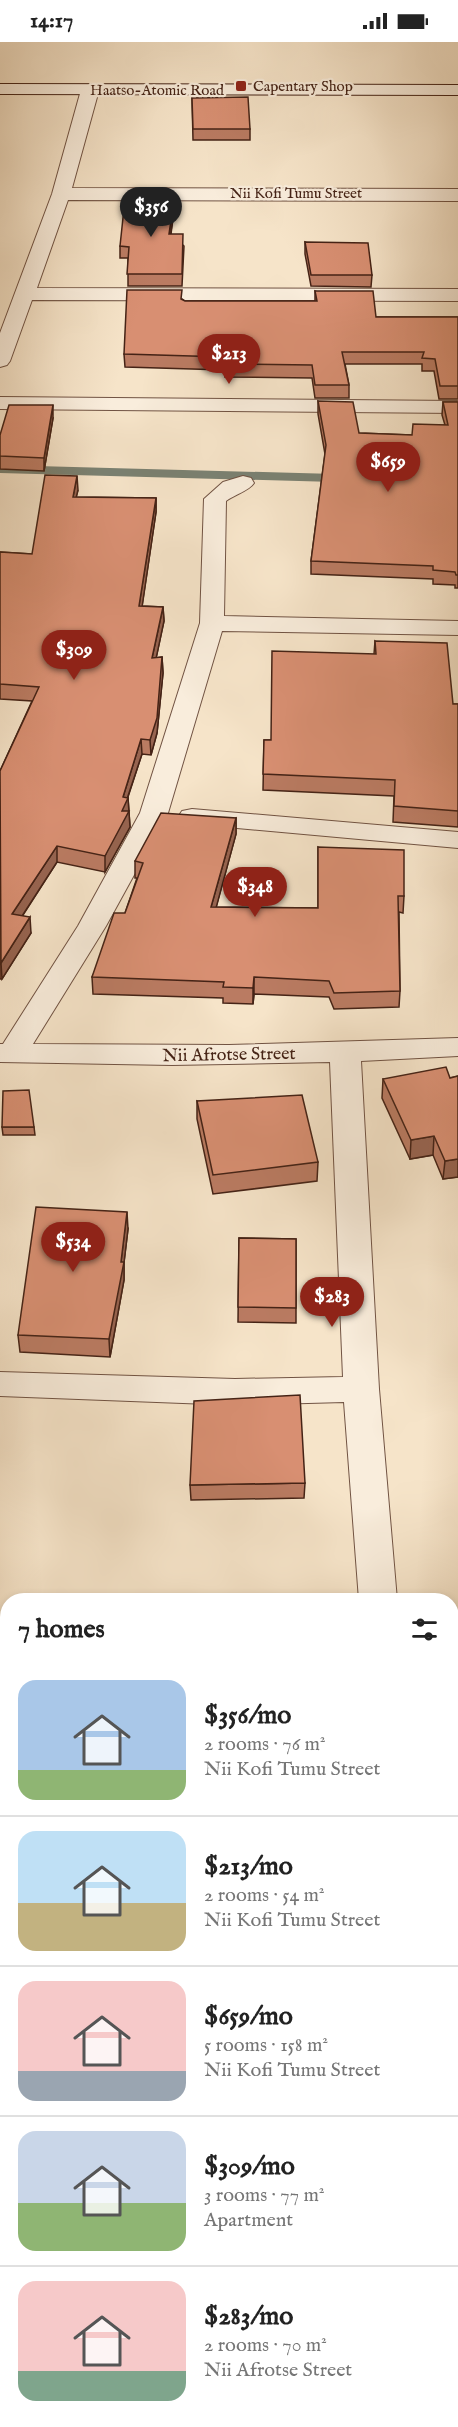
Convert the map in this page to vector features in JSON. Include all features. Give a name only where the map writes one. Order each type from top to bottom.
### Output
[{"type":"street","name":"Haatso-Atomic Road","points":[[0,89],[458,90]]},
{"type":"street","points":[[0,361],[61,194],[90,90]]},
{"type":"street","name":"Nii Kofi Tumu Street","points":[[61,194],[458,195]]},
{"type":"street","points":[[23,294],[458,295]]},
{"type":"street","points":[[0,403],[458,407]]},
{"type":"street","points":[[6,1053],[92,926],[154,813],[212,623],[215,499],[231,487],[243,483]]},
{"type":"street","points":[[212,623],[458,628]]},
{"type":"street","points":[[154,813],[458,840]]},
{"type":"street","name":"Nii Afrotse Street","points":[[6,1053],[178,1055],[345,1053],[458,1047]]},
{"type":"street","points":[[345,1053],[361,1389],[377,1593]]},
{"type":"street","points":[[0,1384],[235,1392],[361,1389]]},
{"type":"building","points":[[248,97],[250,129],[193,129],[192,98]]},
{"type":"building","points":[[125,199],[174,200],[169,234],[183,234],[182,274],[127,274],[129,247],[120,246]]},
{"type":"building","points":[[305,242],[368,243],[372,275],[311,275]]},
{"type":"building","points":[[127,290],[182,290],[181,299],[185,301],[317,301],[315,291],[373,291],[376,317],[458,317],[458,386],[440,386],[435,359],[422,358],[424,352],[342,352],[349,385],[315,385],[312,365],[225,364],[225,357],[124,354]]},
{"type":"building","points":[[318,401],[353,402],[359,433],[412,435],[413,424],[448,425],[443,402],[458,402],[458,575],[455,572],[433,570],[433,566],[311,561],[326,445]]},
{"type":"building","points":[[9,405],[53,405],[44,458],[0,456],[0,435]]},
{"type":"building","points":[[45,475],[77,476],[73,497],[156,498],[139,606],[163,607],[152,658],[162,657],[157,718],[150,740],[141,739],[123,797],[128,798],[122,811],[129,811],[105,856],[57,846],[12,914],[30,917],[1,963],[0,771],[39,687],[0,684],[0,552],[32,554]]},
{"type":"building","points":[[375,641],[447,643],[453,704],[458,704],[458,811],[394,806],[395,780],[263,774],[264,740],[271,740],[272,651],[376,654]]},
{"type":"building","points":[[161,813],[236,818],[211,907],[318,908],[318,847],[404,850],[404,896],[398,896],[400,991],[334,993],[329,981],[254,977],[253,988],[223,987],[224,982],[92,977],[114,913],[125,913],[143,863],[135,861]]},
{"type":"building","points":[[446,1067],[450,1078],[458,1076],[458,1159],[445,1161],[434,1136],[411,1140],[383,1079]]},
{"type":"building","points":[[29,1090],[34,1127],[2,1127],[3,1091]]},
{"type":"building","points":[[302,1095],[318,1162],[213,1175],[197,1101]]},
{"type":"building","points":[[36,1207],[127,1212],[121,1262],[124,1262],[109,1339],[18,1335]]},
{"type":"building","points":[[239,1238],[296,1239],[296,1308],[238,1307]]},
{"type":"building","points":[[300,1395],[305,1483],[190,1485],[194,1401]]},
{"type":"waterway","points":[[0,469],[335,478]]},
{"type":"place","name":"Capentary Shop","points":[[241,86]]}]
